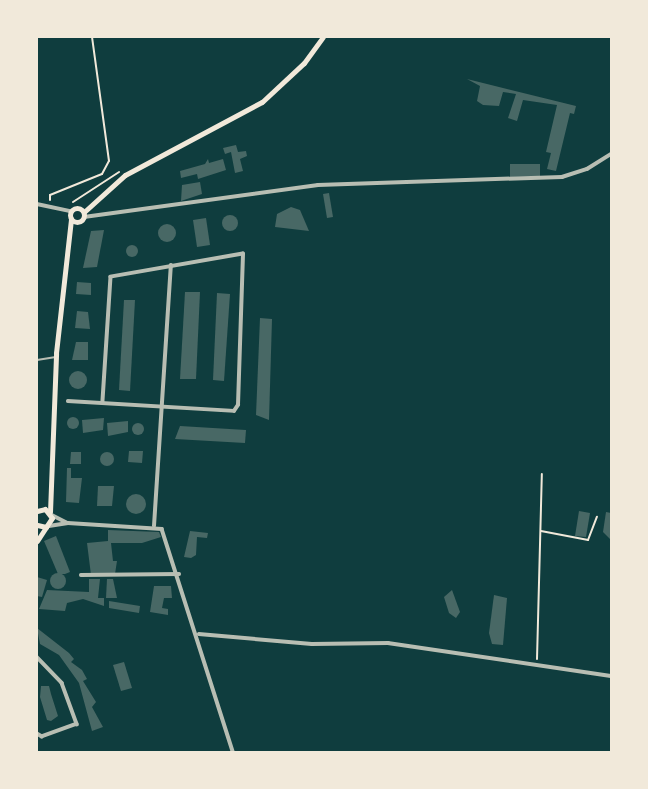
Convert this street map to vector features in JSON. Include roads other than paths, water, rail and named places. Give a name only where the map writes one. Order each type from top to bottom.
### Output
[{"type":"main road","points":[[37,541],[47,526],[51,513],[57,357],[70,235],[74,221],[93,200],[124,175],[262,102],[303,64],[323,37]]},
{"type":"main road","points":[[74,221],[71,211],[82,212]]},
{"type":"main road","points":[[50,494],[38,510],[51,513]]},
{"type":"main road","points":[[37,525],[47,526]]},
{"type":"street","points":[[82,212],[318,185],[562,177],[587,170],[611,154]]},
{"type":"street","points":[[37,204],[50,204],[71,211]]},
{"type":"street","points":[[68,401],[234,411],[238,405],[243,254],[111,277],[103,402]]},
{"type":"street","points":[[154,526],[171,266]]},
{"type":"street","points":[[51,513],[68,523]]},
{"type":"street","points":[[47,526],[68,523],[154,526],[166,535],[199,634],[233,752]]},
{"type":"street","points":[[81,575],[179,574]]},
{"type":"street","points":[[199,634],[312,644],[388,643],[611,676]]},
{"type":"street","points":[[37,665],[39,658]]},
{"type":"street","points":[[37,734],[42,737],[77,724],[62,683],[39,658]]},
{"type":"lane","points":[[37,360],[57,357]]}]
